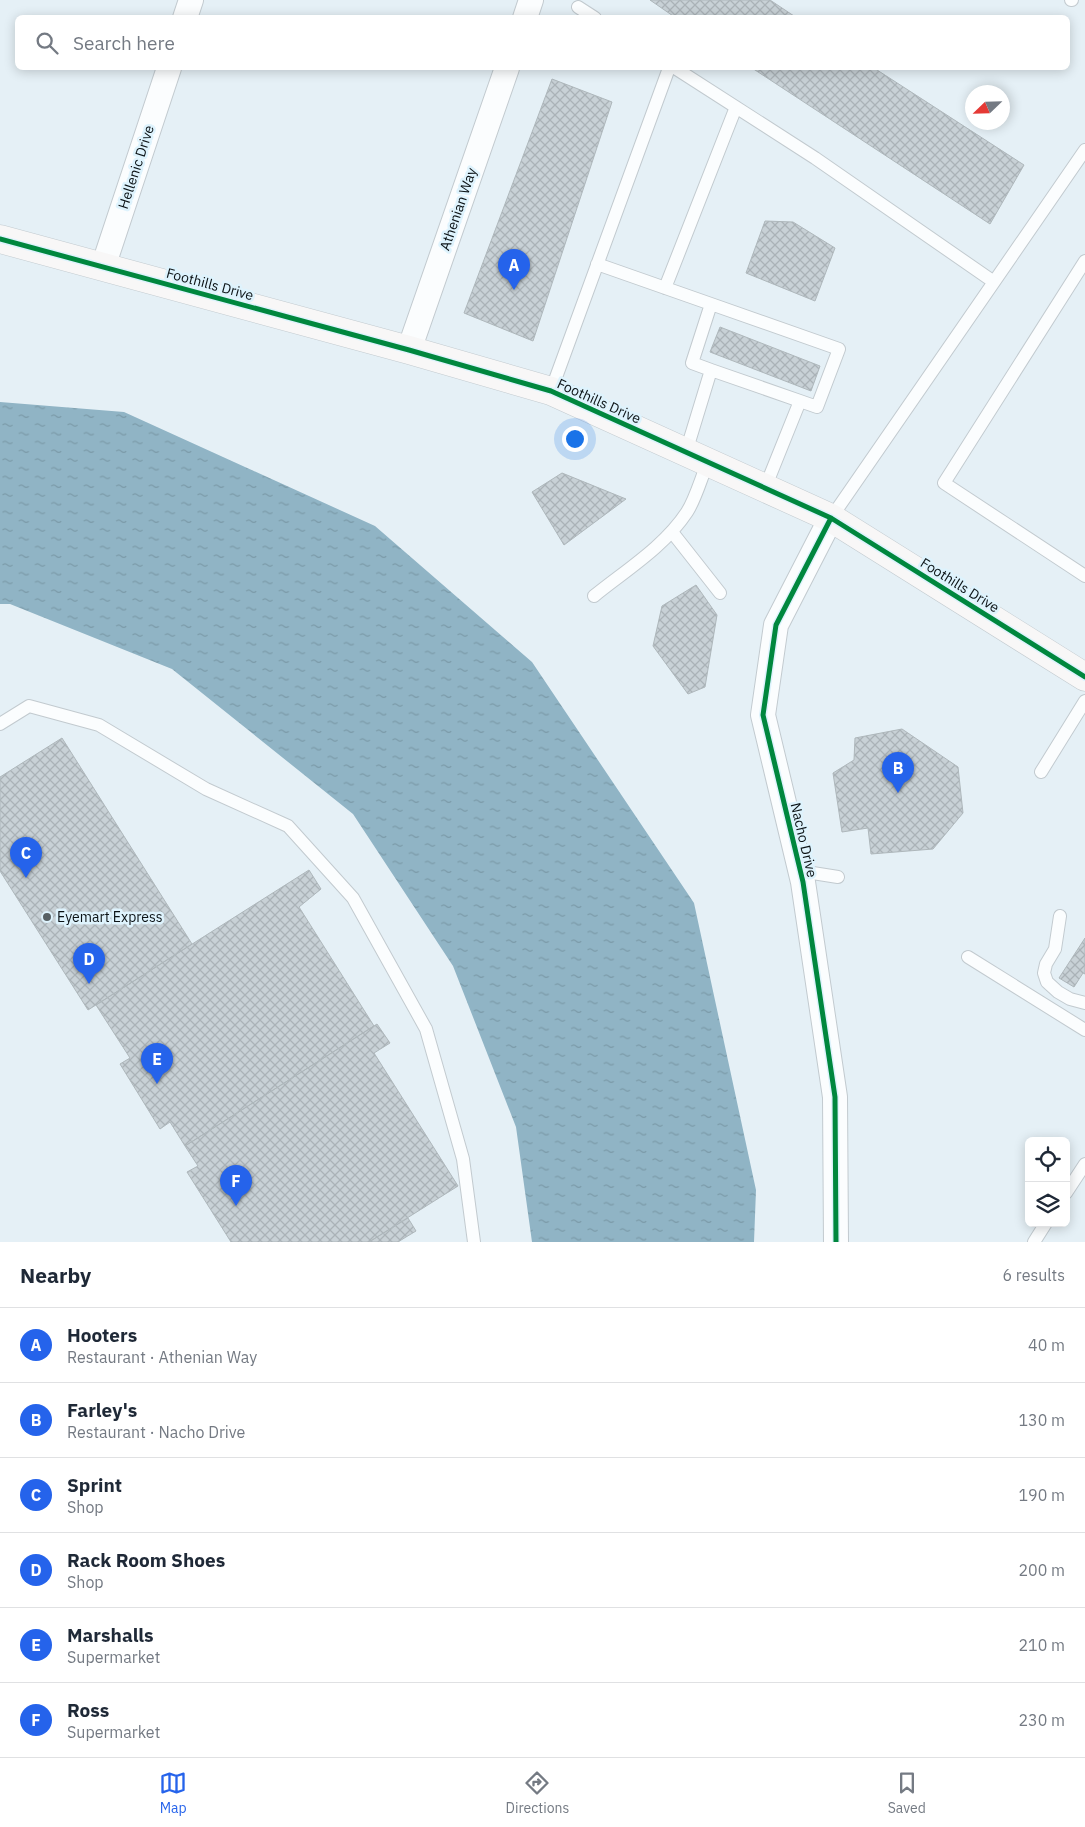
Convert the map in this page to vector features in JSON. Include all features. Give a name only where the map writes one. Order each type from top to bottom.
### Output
[{"type":"street","points":[[186,15],[191,0]]},
{"type":"street","points":[[526,15],[531,0]]},
{"type":"street","name":"Hellenic Drive","points":[[103,267],[168,70]]},
{"type":"street","name":"Athenian Way","points":[[408,350],[506,70]]},
{"type":"street","name":"Foothills Drive","points":[[0,239],[408,350],[550,391],[831,518],[1083,672]]},
{"type":"street","name":"Nacho Drive","points":[[831,518],[776,625],[763,715],[800,871],[836,1097],[836,1242]]},
{"type":"lane","points":[[578,7],[590,15]]},
{"type":"lane","points":[[550,391],[668,70]]},
{"type":"lane","points":[[678,70],[815,158],[994,282]]},
{"type":"lane","points":[[665,288],[736,107]]},
{"type":"lane","points":[[831,518],[1085,150]]},
{"type":"lane","points":[[1085,261],[944,484],[1085,576]]},
{"type":"lane","points":[[597,264],[665,288],[711,304],[839,349],[817,407],[692,363],[711,304]]},
{"type":"lane","points":[[594,596],[656,548],[672,532],[688,511],[711,370]]},
{"type":"lane","points":[[765,488],[800,401]]},
{"type":"lane","points":[[672,532],[720,593]]},
{"type":"lane","points":[[1041,772],[1085,701]]},
{"type":"lane","points":[[0,724],[29,706],[99,725],[206,789],[288,826],[354,898],[426,1029],[463,1159],[474,1242]]},
{"type":"lane","points":[[800,871],[838,877]]},
{"type":"lane","points":[[1060,916],[1054,949],[1046,964],[1044,973],[1047,982],[1058,992],[1070,999],[1085,1002]]},
{"type":"lane","points":[[968,957],[1085,1030]]},
{"type":"lane","points":[[1070,1187],[1085,1164]]},
{"type":"lane","points":[[1034,1242],[1043,1227]]},
{"type":"water","points":[[0,402],[124,412],[375,526],[532,662],[694,903],[756,1190],[754,1242],[532,1242],[516,1127],[453,966],[353,814],[172,669],[10,604],[0,604]]},
{"type":"building","points":[[650,0],[770,0],[792,15],[672,15]]},
{"type":"building","points":[[755,70],[877,70],[965,127],[965,130],[970,130],[1024,165],[990,224]]},
{"type":"building","points":[[552,79],[612,102],[533,341],[464,313]]},
{"type":"building","points":[[765,221],[793,222],[835,248],[815,301],[746,273]]},
{"type":"building","points":[[720,327],[820,366],[811,391],[710,352]]},
{"type":"building","points":[[562,473],[626,499],[564,545],[532,492]]},
{"type":"building","points":[[696,585],[717,615],[705,687],[688,694],[653,646],[662,606]]},
{"type":"building","points":[[902,729],[958,767],[963,813],[933,849],[871,854],[868,828],[842,832],[833,773],[854,760],[855,738]]},
{"type":"building","points":[[62,738],[192,944],[88,1010],[0,871],[0,777]]},
{"type":"building","points":[[309,870],[321,889],[299,907],[374,1026],[185,1146],[170,1122],[160,1129],[120,1064],[130,1058],[96,1005]]},
{"type":"building","points":[[1085,938],[1085,974],[1083,973],[1074,987],[1059,978]]},
{"type":"building","points":[[377,1024],[390,1043],[374,1053],[458,1186],[369,1242],[231,1242],[187,1172],[198,1166],[185,1146]]},
{"type":"building","points":[[408,1218],[416,1231],[398,1242],[369,1242]]},
{"type":"cycle path","points":[[0,239],[409,350],[551,391],[831,518],[1085,677]]},
{"type":"cycle path","points":[[831,518],[776,625],[763,715],[803,882],[835,1097],[836,1242]]},
{"type":"place","name":"Hooters","points":[[514,290]]},
{"type":"place","name":"Farley's","points":[[898,793]]},
{"type":"place","name":"Sprint","points":[[26,878]]},
{"type":"place","name":"Eyemart Express","points":[[47,917]]},
{"type":"place","name":"Rack Room Shoes","points":[[89,984]]},
{"type":"place","name":"Marshalls","points":[[157,1084]]},
{"type":"place","name":"Ross","points":[[236,1206]]}]
